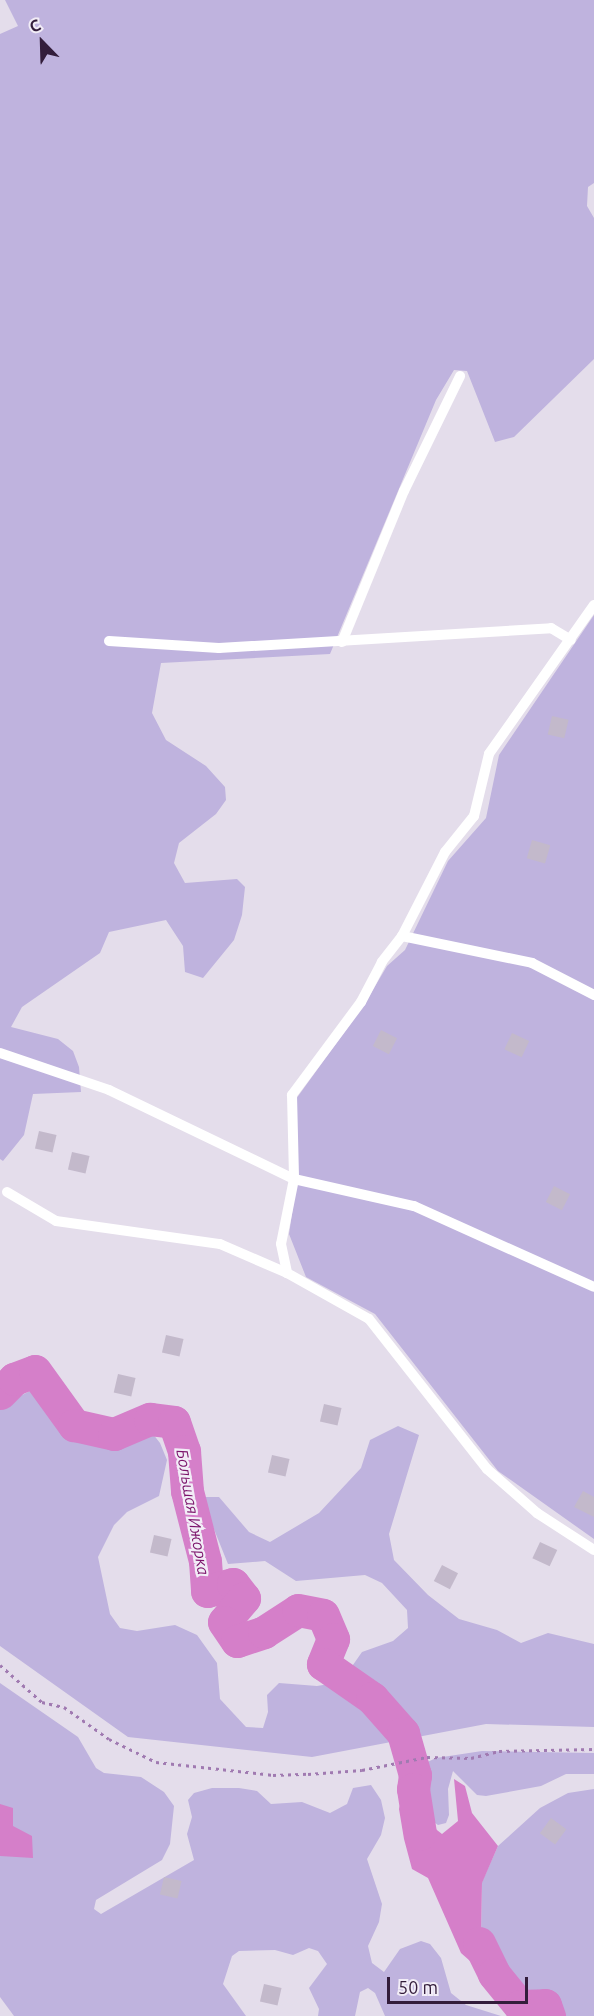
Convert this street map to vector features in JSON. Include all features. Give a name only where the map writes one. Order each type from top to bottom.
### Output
[{"type":"lane","points":[[342,642],[404,490],[460,376]]},
{"type":"lane","points":[[288,1273],[281,1244],[294,1179],[292,1095],[361,1002],[382,962],[402,936],[445,852],[474,816],[489,754],[594,605]]},
{"type":"lane","points":[[109,641],[219,648],[551,628],[571,640]]},
{"type":"lane","points":[[402,936],[532,963],[594,995]]},
{"type":"lane","points":[[0,1053],[109,1090],[294,1179],[414,1206],[594,1287]]},
{"type":"lane","points":[[7,1192],[56,1221],[220,1244],[288,1273],[369,1319],[487,1469],[537,1513],[594,1550]]},
{"type":"path","points":[[0,1665],[42,1702],[64,1707],[109,1739],[156,1762],[285,1775],[362,1770],[428,1757],[471,1758],[499,1751],[594,1749]]},
{"type":"shaded area","points":[[5,0],[594,0],[594,183],[588,187],[587,206],[594,218],[594,359],[514,437],[495,442],[467,371],[454,370],[436,400],[330,654],[161,663],[152,713],[166,740],[206,766],[225,787],[226,800],[216,814],[179,843],[174,863],[185,883],[237,879],[245,887],[242,915],[234,940],[203,978],[185,972],[183,946],[166,920],[109,932],[100,953],[22,1007],[11,1027],[58,1039],[73,1051],[79,1067],[81,1092],[33,1094],[24,1135],[3,1161],[0,1159],[0,34],[18,26]]},
{"type":"shaded area","points":[[594,615],[594,1539],[498,1471],[375,1314],[306,1277],[289,1234],[296,1187],[296,1099],[364,1005],[387,966],[405,950],[448,861],[486,818],[499,755]]},
{"type":"shaded area","points":[[30,1391],[44,1403],[64,1433],[98,1445],[115,1443],[149,1429],[160,1443],[167,1460],[159,1496],[127,1512],[114,1525],[98,1557],[110,1614],[120,1628],[137,1631],[175,1625],[197,1635],[217,1663],[220,1699],[246,1727],[263,1728],[268,1712],[267,1695],[279,1683],[317,1686],[341,1682],[362,1652],[393,1641],[408,1628],[407,1610],[382,1583],[365,1575],[296,1581],[265,1561],[228,1564],[201,1497],[219,1497],[249,1532],[270,1542],[319,1513],[361,1468],[370,1440],[398,1426],[419,1435],[389,1534],[394,1560],[428,1595],[459,1619],[497,1630],[521,1643],[548,1633],[594,1644],[594,1727],[486,1724],[312,1757],[128,1737],[0,1646],[0,1406]]},
{"type":"shaded area","points":[[0,1683],[78,1737],[96,1768],[104,1773],[141,1777],[164,1792],[174,1806],[170,1844],[162,1860],[96,1900],[94,1909],[101,1914],[194,1860],[187,1834],[192,1817],[188,1800],[194,1793],[212,1788],[239,1788],[257,1791],[271,1804],[302,1802],[330,1813],[347,1804],[353,1788],[371,1785],[381,1800],[385,1818],[381,1835],[367,1859],[382,1904],[379,1922],[368,1946],[372,1963],[384,1972],[400,1949],[421,1941],[430,1944],[441,1958],[451,1993],[466,2005],[501,2016],[385,2016],[375,1993],[368,1988],[360,1992],[355,2016],[318,2016],[319,2009],[309,1988],[327,1964],[318,1951],[309,1948],[293,1955],[275,1950],[239,1951],[232,1956],[223,1984],[246,2016],[14,2016],[0,1997]]},
{"type":"shaded area","points":[[482,1751],[594,1753],[594,1774],[566,1774],[541,1786],[486,1796],[477,1795],[453,1771],[448,1789],[449,1815],[446,1823],[438,1825],[431,1820],[420,1784],[421,1765],[436,1758]]},
{"type":"shaded area","points":[[454,1779],[465,1786],[472,1813],[498,1846],[482,1883],[481,1937],[495,1948],[511,1975],[495,1983],[461,1953],[428,1878],[412,1869],[404,1839],[399,1809],[404,1790],[419,1792],[428,1823],[442,1834],[458,1821]]},
{"type":"shaded area","points":[[594,1789],[594,2016],[563,2016],[552,1999],[524,1995],[481,1937],[482,1882],[498,1846],[540,1808],[568,1793]]},
{"type":"shaded area","points":[[0,1804],[13,1808],[13,1826],[32,1836],[33,1858],[0,1856]]},
{"type":"building","points":[[552,716],[569,720],[564,738],[548,735]]},
{"type":"building","points":[[532,840],[550,845],[545,864],[527,858]]},
{"type":"building","points":[[381,1030],[397,1038],[389,1054],[373,1046]]},
{"type":"building","points":[[512,1033],[529,1041],[522,1057],[504,1049]]},
{"type":"building","points":[[39,1131],[57,1135],[52,1153],[35,1149]]},
{"type":"building","points":[[72,1152],[90,1156],[85,1174],[68,1170]]},
{"type":"building","points":[[554,1186],[570,1194],[562,1210],[546,1202]]},
{"type":"building","points":[[166,1335],[184,1339],[179,1357],[162,1353]]},
{"type":"building","points":[[118,1374],[136,1378],[131,1397],[114,1393]]},
{"type":"building","points":[[324,1404],[342,1408],[337,1426],[320,1422]]},
{"type":"building","points":[[272,1455],[290,1459],[285,1477],[268,1473]]},
{"type":"building","points":[[583,1491],[594,1497],[594,1517],[574,1507]]},
{"type":"building","points":[[154,1535],[172,1539],[167,1557],[150,1553]]},
{"type":"building","points":[[540,1542],[557,1550],[550,1566],[532,1558]]},
{"type":"building","points":[[442,1565],[458,1573],[450,1589],[434,1581]]},
{"type":"building","points":[[551,1818],[566,1829],[555,1845],[540,1833]]},
{"type":"building","points":[[164,1877],[182,1881],[177,1899],[160,1895]]},
{"type":"building","points":[[264,1984],[282,1988],[277,2006],[260,2002]]},
{"type":"waterway","name":"Большая Ижорка","points":[[0,1393],[14,1379],[35,1371],[74,1425],[114,1434],[150,1419],[174,1422],[184,1451],[187,1491],[205,1561],[207,1591],[233,1584],[244,1598],[224,1622],[237,1641],[264,1632],[298,1610],[323,1615],[333,1639],[323,1664],[372,1698],[403,1733],[415,1775],[413,1789],[420,1833]]},
{"type":"waterway","name":"Большая Ижорка","points":[[479,1943],[494,1974],[520,2006],[545,2005],[549,2016]]}]
